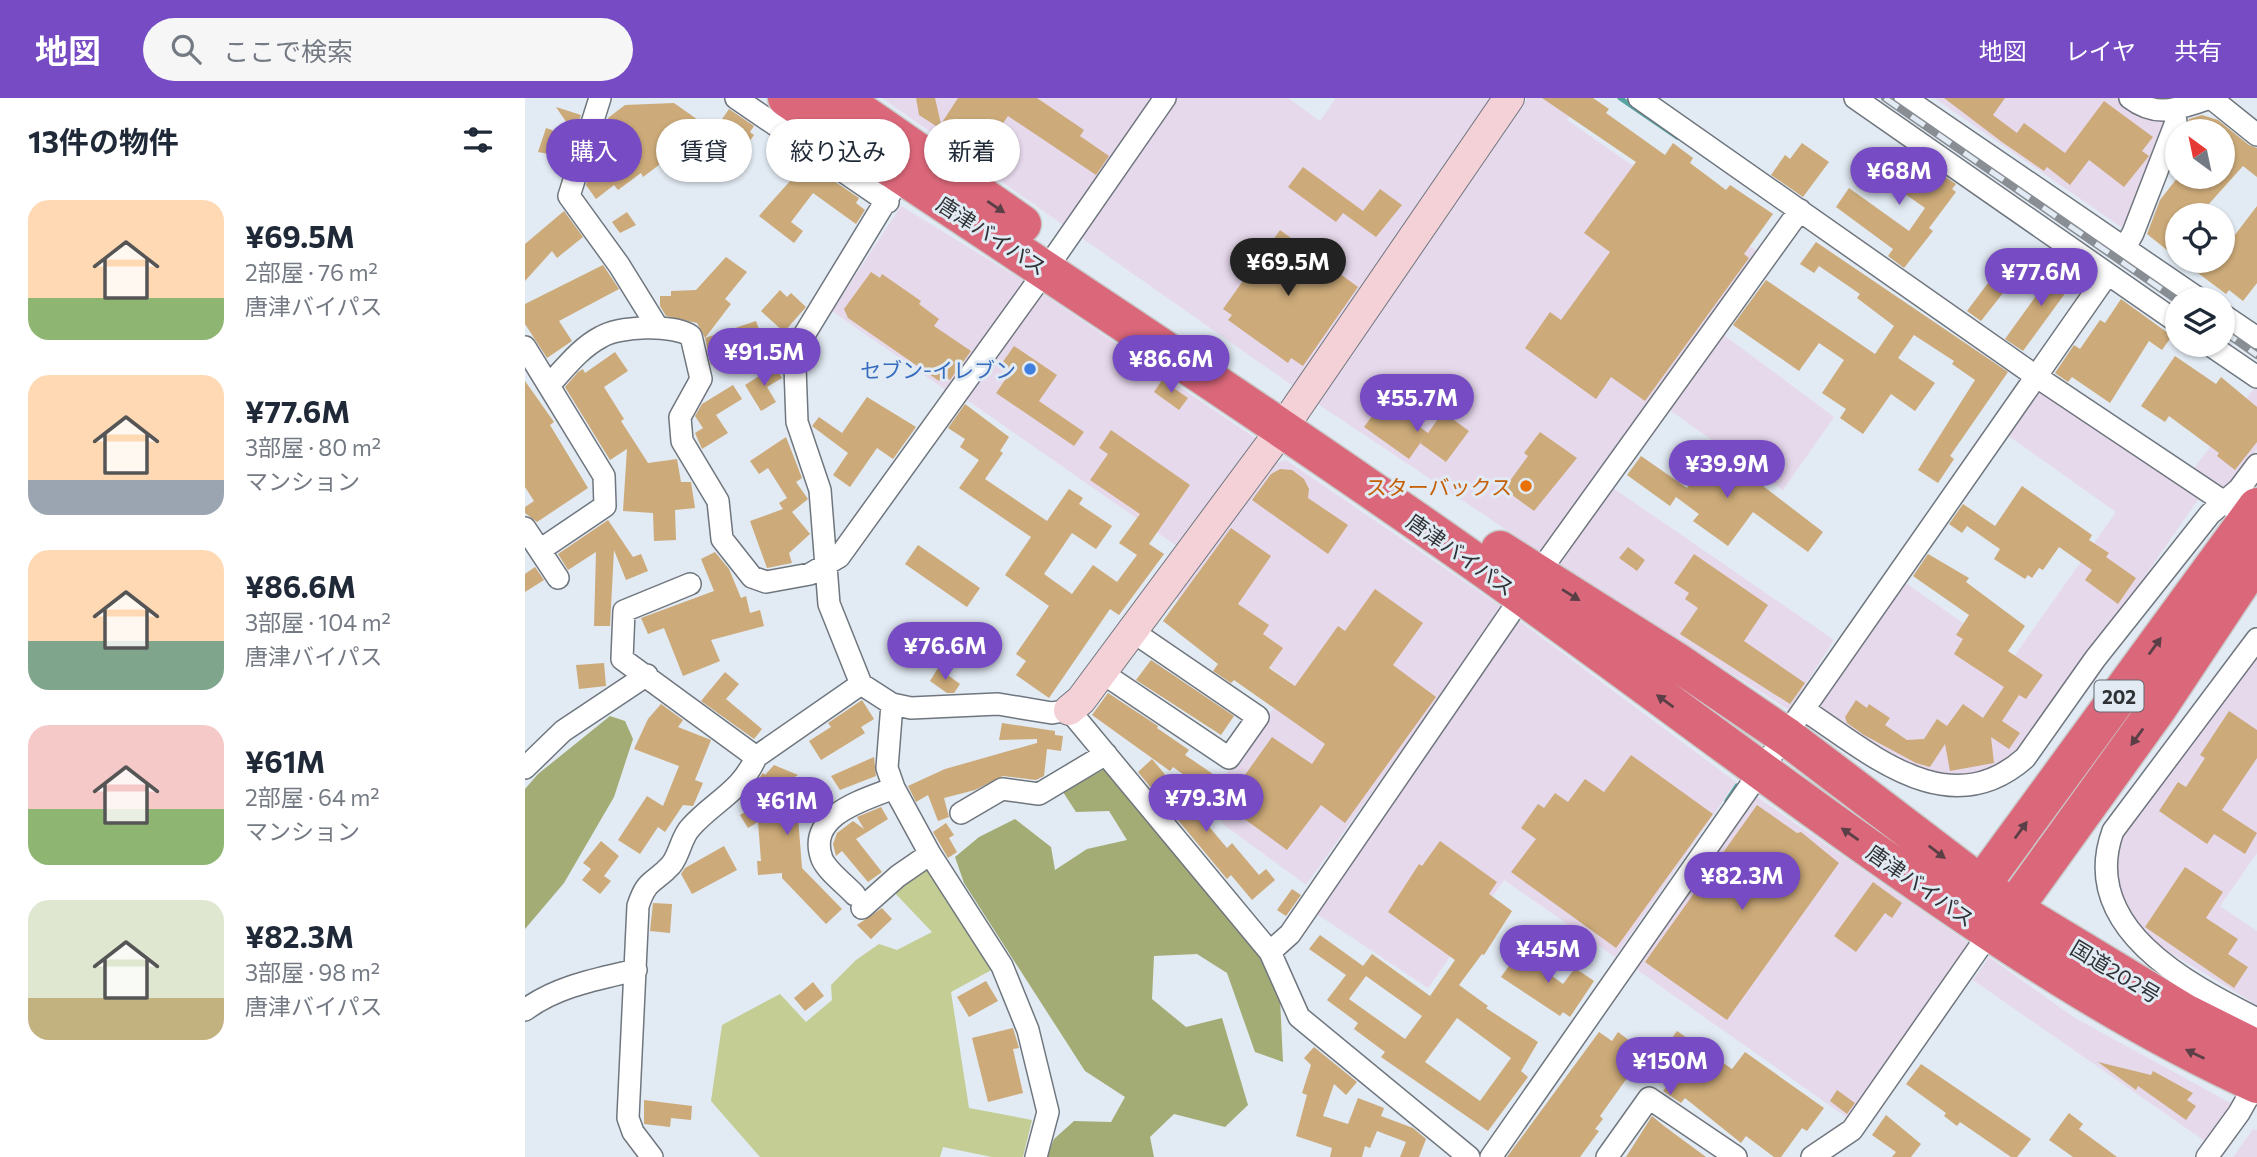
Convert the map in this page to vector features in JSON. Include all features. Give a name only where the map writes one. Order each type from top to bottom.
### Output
[{"type":"highway","name":"唐津バイパス","points":[[840,98],[1053,260],[1530,585],[1761,772],[1999,920]]},
{"type":"highway","name":"唐津バイパス","points":[[794,100],[895,189],[1053,260]]},
{"type":"highway","name":"唐津バイパス","points":[[1981,886],[2246,512]]},
{"type":"highway","name":"202","points":[[1999,920],[2158,709],[2257,558]]},
{"type":"highway","name":"唐津バイパス","points":[[1530,585],[1796,724],[1981,886],[1999,920]]},
{"type":"highway","name":"国道202号","points":[[1999,920],[2125,955],[2185,1013],[2253,1089]]},
{"type":"highway","name":"国道202号","points":[[1999,920],[2168,1041],[2253,1089]]},
{"type":"street","points":[[600,98],[569,195],[619,265],[658,328]]},
{"type":"street","points":[[736,98],[895,189],[801,341],[795,366],[797,422],[820,489],[824,521],[824,569],[829,604],[861,684],[892,704],[911,708],[999,704],[1052,713],[1069,710],[1132,631],[1287,421],[1509,98]]},
{"type":"street","points":[[549,385],[584,348],[603,335],[658,328],[681,329],[691,336],[701,379],[680,417],[682,441],[718,501],[722,539],[752,577],[766,582],[810,575],[824,569],[839,557],[1053,260],[1165,98]]},
{"type":"street","points":[[1639,98],[1796,216],[2246,512]]},
{"type":"street","points":[[1855,98],[2165,314]]},
{"type":"street","points":[[1905,98],[2181,287]]},
{"type":"street","points":[[2130,98],[2153,111],[2174,111],[2211,98],[2257,135]]},
{"type":"street","points":[[2124,249],[2133,233],[2176,122],[2174,111]]},
{"type":"street","points":[[1270,951],[1290,934],[1530,585],[1796,216]]},
{"type":"street","points":[[1491,1157],[1796,724],[2107,275]]},
{"type":"street","points":[[2235,323],[2257,338]]},
{"type":"street","points":[[525,347],[604,476],[605,506],[540,550]]},
{"type":"street","points":[[2228,357],[2257,377]]},
{"type":"street","points":[[2246,512],[2239,489],[2257,465]]},
{"type":"street","points":[[1796,724],[1926,783],[1955,787],[1982,782],[2012,770],[2025,758],[2095,659],[2246,512]]},
{"type":"street","points":[[525,528],[558,578]]},
{"type":"street","points":[[690,584],[624,611],[622,659],[757,757]]},
{"type":"street","points":[[1101,672],[1229,758],[1258,717],[1132,631]]},
{"type":"street","points":[[2257,639],[2113,831],[2106,850],[2107,878],[2125,955],[2175,973],[2257,1019]]},
{"type":"street","points":[[525,768],[563,731],[647,675]]},
{"type":"street","points":[[652,1157],[632,1132],[628,1118],[638,906],[644,887],[672,864],[689,828],[722,802],[752,767],[757,757],[861,684]]},
{"type":"street","points":[[892,704],[887,768],[894,789],[930,854],[1002,966],[1028,1030],[1048,1112],[1036,1157]]},
{"type":"street","points":[[1069,710],[1270,951],[1299,1017],[1469,1157]]},
{"type":"street","points":[[961,813],[1002,789],[1039,794],[1106,754]]},
{"type":"street","points":[[894,789],[852,804],[826,823],[819,839],[823,861],[858,901],[930,854]]},
{"type":"street","points":[[1812,1157],[1852,1130],[1999,920]]},
{"type":"street","points":[[525,1010],[555,993],[587,981],[636,970]]},
{"type":"street","points":[[2207,1157],[2253,1089]]},
{"type":"street","points":[[1607,1157],[1649,1098],[1736,1157]]},
{"type":"shaded area","points":[[882,98],[1288,98],[1320,121],[1336,98],[1497,98],[1296,388],[1002,182],[1020,182],[1020,119],[924,119],[924,127]]},
{"type":"shaded area","points":[[1527,98],[1583,98],[1567,120],[1761,254],[1540,552],[1318,404]]},
{"type":"shaded area","points":[[1934,98],[2124,98],[2139,110],[2165,121],[2165,136],[2127,231]]},
{"type":"shaded area","points":[[901,206],[1027,283],[950,393],[832,311]]},
{"type":"shaded area","points":[[1040,292],[1261,442],[1181,549],[964,398]]},
{"type":"shaded area","points":[[1721,333],[1834,417],[1783,490],[1668,409]]},
{"type":"shaded area","points":[[2257,385],[2257,449],[2223,493],[2202,494],[2025,748],[1984,772],[1950,778],[1902,769],[1815,710],[1903,581],[2013,658],[2116,512],[2003,432],[2036,387],[2183,483]]},
{"type":"shaded area","points":[[1286,460],[1500,606],[1474,649],[1306,885],[1223,824],[1207,800],[1292,683],[1176,598],[1276,463]]},
{"type":"shaded area","points":[[1613,488],[1834,640],[1789,710],[1560,564]]},
{"type":"shaded area","points":[[1518,620],[1736,782],[1615,957],[1504,880],[1428,988],[1312,911]]},
{"type":"shaded area","points":[[2257,652],[2257,853],[2220,906],[2257,931],[2257,1005],[2144,937],[2118,896],[2112,859],[2117,830]]},
{"type":"shaded area","points":[[1757,797],[1973,946],[1852,1121],[1636,969]]},
{"type":"shaded area","points":[[1989,957],[2075,1018],[2236,1106],[2209,1144],[1973,980]]},
{"type":"shaded area","points":[[2253,1129],[2257,1130],[2257,1157],[2233,1157]]},
{"type":"green space","points":[[610,716],[625,721],[633,739],[614,797],[564,883],[525,929],[525,789],[538,774]]},
{"type":"green space","points":[[1108,767],[1255,948],[1280,998],[1283,1062],[1255,1052],[1227,973],[1197,954],[1154,956],[1152,999],[1186,1027],[1222,1018],[1248,1105],[1225,1127],[1174,1114],[1150,1137],[1154,1157],[1047,1157],[1054,1139],[1074,1121],[1111,1122],[1125,1097],[1085,1071],[964,883],[955,857],[979,837],[1015,819],[1051,847],[1055,870],[1087,849],[1127,840],[1109,811],[1076,812],[1063,792]]},
{"type":"green space","points":[[927,861],[997,967],[951,992],[969,1108],[1032,1120],[1023,1157],[992,1157],[943,1147],[940,1157],[760,1157],[711,1101],[722,1025],[780,994],[806,1022],[832,1000],[831,985],[856,960],[879,944],[897,950],[932,932],[891,889]]},
{"type":"building","points":[[916,98],[935,98],[940,119],[925,119],[919,115]]},
{"type":"building","points":[[958,98],[1037,98],[1084,130],[1080,136],[1109,156],[1096,175],[1020,124],[1020,119],[1008,116],[1006,119],[944,119]]},
{"type":"building","points":[[1542,98],[1593,98],[1609,109],[1606,113],[1665,155],[1673,143],[1693,158],[1690,163],[1726,190],[1730,185],[1773,214],[1744,254],[1749,258],[1645,401],[1611,377],[1596,399],[1525,348],[1550,312],[1561,320],[1610,252],[1584,233],[1636,162]]},
{"type":"building","points":[[1944,98],[2005,98],[1993,115],[2017,133],[2024,123],[2065,153],[2104,101],[2153,137],[2142,151],[2149,156],[2124,187],[2089,160],[2070,185],[2047,167],[2044,171],[2002,142]]},
{"type":"building","points":[[674,103],[697,119],[656,119],[656,167],[643,177],[642,119],[608,119],[625,105]]},
{"type":"building","points":[[556,107],[581,115],[580,119],[564,119]]},
{"type":"building","points":[[729,109],[744,119],[722,119]]},
{"type":"building","points":[[2202,115],[2215,119],[2189,119]]},
{"type":"building","points":[[546,128],[546,154],[538,152]]},
{"type":"building","points":[[2235,134],[2257,148],[2257,177],[2243,166],[2235,175]]},
{"type":"building","points":[[1802,143],[1829,162],[1803,197],[1771,175],[1785,155],[1790,159]]},
{"type":"building","points":[[1879,147],[1935,187],[1944,176],[1956,184],[1952,189],[1956,192],[1929,228],[1933,231],[1904,268],[1888,256],[1893,249],[1836,207],[1849,188],[1909,231],[1925,208],[1866,166]]},
{"type":"building","points":[[1303,167],[1363,211],[1380,189],[1402,205],[1376,237],[1343,213],[1336,222],[1288,187]]},
{"type":"building","points":[[587,182],[629,182],[618,190],[614,185],[596,199],[586,185]]},
{"type":"building","points":[[789,182],[835,182],[859,198],[856,203],[865,210],[856,224],[813,193],[791,222],[803,231],[794,243],[759,216]]},
{"type":"building","points":[[2169,189],[2222,189],[2210,203],[2165,203],[2165,248],[2147,234],[2160,200]]},
{"type":"building","points":[[2257,206],[2257,283],[2243,301],[2235,295],[2235,287],[2217,287],[2198,273],[2235,273],[2235,235]]},
{"type":"building","points":[[564,211],[583,237],[557,258],[552,251],[525,281],[525,244]]},
{"type":"building","points":[[627,212],[636,225],[620,233],[612,222]]},
{"type":"building","points":[[1280,230],[1358,287],[1303,366],[1291,358],[1288,363],[1228,320],[1232,315],[1223,309],[1250,271],[1237,262],[1252,241],[1266,250]]},
{"type":"building","points":[[1816,242],[2008,372],[1950,456],[1954,459],[1938,483],[1918,470],[1975,380],[1952,364],[1954,361],[1914,335],[1898,358],[1935,383],[1915,411],[1891,394],[1863,434],[1840,418],[1846,409],[1822,393],[1844,360],[1819,343],[1799,371],[1733,325],[1766,280],[1875,354],[1894,326],[1857,298],[1860,294],[1819,266],[1814,273],[1800,264]]},
{"type":"building","points":[[726,257],[747,272],[725,299],[731,304],[705,338],[697,323],[666,316],[660,306],[660,296],[671,296],[671,291],[696,290]]},
{"type":"building","points":[[2003,263],[2018,274],[1981,321],[1967,311]]},
{"type":"building","points":[[2059,264],[2077,277],[2023,351],[2005,339]]},
{"type":"building","points":[[603,265],[619,289],[559,321],[572,341],[547,358],[525,324],[525,304]]},
{"type":"building","points":[[871,272],[880,278],[882,274],[921,301],[919,304],[939,319],[934,326],[971,351],[950,380],[943,375],[939,381],[848,318],[844,309]]},
{"type":"building","points":[[780,290],[787,297],[791,293],[806,307],[784,332],[761,311]]},
{"type":"building","points":[[2121,299],[2165,331],[2165,346],[2162,350],[2149,341],[2110,403],[2072,377],[2068,382],[2055,373],[2074,345],[2080,349],[2100,320],[2105,323]]},
{"type":"building","points":[[756,321],[764,343],[748,349],[749,352],[711,365],[705,338]]},
{"type":"building","points":[[1014,346],[1057,375],[1039,401],[1084,432],[1074,446],[996,393],[1012,370],[1002,363]]},
{"type":"building","points":[[615,352],[628,371],[604,387],[624,419],[621,421],[648,463],[677,459],[681,482],[691,482],[695,508],[675,510],[676,540],[654,541],[653,513],[623,511],[627,449],[610,460],[565,387],[578,372],[583,369],[585,373]]},
{"type":"building","points":[[2176,357],[2216,384],[2221,377],[2257,407],[2257,442],[2235,470],[2217,456],[2219,453],[2169,416],[2165,422],[2141,406]]},
{"type":"building","points":[[775,366],[782,378],[767,387],[776,402],[761,411],[745,385]]},
{"type":"building","points":[[1162,380],[1188,398],[1179,410],[1154,392]]},
{"type":"building","points":[[525,381],[554,422],[550,425],[588,488],[537,522],[525,513],[525,507],[534,501],[525,487]]},
{"type":"building","points":[[733,385],[742,399],[716,415],[728,433],[702,449],[695,433],[703,428],[695,416],[702,404]]},
{"type":"building","points":[[867,397],[916,427],[893,459],[877,448],[850,487],[833,475],[848,453],[812,426],[819,417],[842,433]]},
{"type":"building","points":[[965,404],[1009,437],[1000,451],[1003,453],[985,479],[1047,521],[1069,489],[1083,498],[1079,504],[1112,526],[1096,549],[1072,533],[1044,574],[1072,594],[1093,565],[1117,582],[1137,555],[1119,543],[1140,514],[1090,480],[1108,454],[1099,448],[1111,430],[1190,485],[1149,544],[1164,554],[1119,615],[1110,609],[1049,698],[1016,675],[1026,661],[1016,654],[1049,606],[1005,575],[1031,537],[959,488],[979,460],[960,447],[965,439],[948,428]]},
{"type":"building","points":[[1378,408],[1389,416],[1394,409],[1428,433],[1443,412],[1469,431],[1446,462],[1420,443],[1409,459],[1364,427]]},
{"type":"building","points":[[1540,432],[1577,458],[1534,511],[1504,489],[1528,456],[1524,453]]},
{"type":"building","points":[[786,437],[802,478],[796,482],[808,499],[792,512],[810,534],[789,553],[792,563],[767,568],[750,521],[783,509],[779,503],[787,498],[768,468],[759,474],[750,461]]},
{"type":"building","points":[[1715,449],[1823,532],[1808,552],[1753,512],[1728,546],[1693,521],[1699,514],[1676,497],[1670,506],[1627,475],[1641,456],[1687,488]]},
{"type":"building","points":[[1280,469],[1292,470],[1304,479],[1309,489],[1308,498],[1348,525],[1328,554],[1252,500],[1271,474]]},
{"type":"building","points":[[2022,486],[2092,535],[2089,540],[2109,553],[2106,557],[2136,578],[2118,604],[2085,580],[2092,570],[2059,547],[2043,570],[2039,568],[2032,578],[2028,575],[2025,579],[1994,559],[2000,549],[1967,526],[1962,533],[1949,524],[1963,504],[1995,526]]},
{"type":"building","points":[[608,520],[633,557],[641,554],[648,571],[626,580],[614,550],[610,626],[594,626],[596,552],[568,570],[558,554]]},
{"type":"building","points":[[1231,528],[1271,556],[1238,604],[1269,625],[1263,634],[1283,648],[1269,668],[1295,686],[1338,626],[1345,631],[1375,589],[1423,623],[1393,665],[1436,697],[1345,823],[1321,805],[1287,850],[1173,767],[1170,771],[1092,715],[1108,693],[1158,726],[1157,728],[1189,750],[1185,755],[1235,789],[1272,737],[1312,764],[1325,744],[1234,680],[1231,683],[1213,671],[1218,664],[1163,621]]},
{"type":"building","points":[[918,545],[980,588],[967,607],[905,564]]},
{"type":"building","points":[[1628,547],[1645,560],[1637,571],[1619,558]]},
{"type":"building","points":[[715,552],[729,569],[741,598],[746,596],[750,613],[760,610],[764,626],[711,640],[720,661],[683,676],[664,628],[648,634],[641,618],[714,591],[701,559]]},
{"type":"building","points":[[1694,554],[1768,605],[1744,641],[1805,683],[1790,704],[1680,634],[1698,608],[1685,599],[1689,593],[1674,583]]},
{"type":"building","points":[[1928,554],[1969,578],[1966,582],[2025,626],[2008,651],[2043,675],[2026,699],[2019,695],[2002,721],[2020,733],[2009,749],[1991,737],[1994,763],[1950,771],[1945,744],[1930,767],[1916,763],[1864,735],[1847,723],[1845,717],[1856,700],[1867,708],[1869,704],[1890,718],[1885,725],[1907,740],[1924,739],[1937,719],[1947,726],[1963,704],[1983,718],[2004,687],[1954,654],[1963,639],[1956,635],[1969,615],[1913,576]]},
{"type":"building","points":[[535,567],[544,580],[525,592],[525,574]]},
{"type":"building","points":[[1151,660],[1234,716],[1221,735],[1136,680]]},
{"type":"building","points":[[604,663],[606,686],[579,689],[576,665]]},
{"type":"building","points":[[938,668],[960,684],[954,693],[947,693],[930,681]]},
{"type":"building","points":[[725,672],[739,684],[726,699],[762,729],[754,739],[701,701]]},
{"type":"building","points":[[862,700],[874,719],[861,727],[865,733],[821,760],[809,741],[831,727],[828,723]]},
{"type":"building","points":[[661,704],[683,720],[678,727],[711,740],[695,780],[703,783],[693,806],[683,805],[665,832],[658,827],[640,854],[618,840],[647,796],[663,806],[679,766],[634,749],[648,719]]},
{"type":"building","points":[[2229,711],[2257,730],[2257,758],[2222,810],[2257,833],[2245,854],[2214,834],[2207,844],[2159,811],[2178,782],[2186,787],[2205,758],[2200,755]]},
{"type":"building","points":[[1002,723],[1055,731],[1055,735],[1063,736],[1061,751],[1047,749],[1044,776],[1036,780],[1003,776],[975,790],[944,798],[949,817],[938,821],[928,795],[916,802],[908,786],[945,769],[1037,743],[1037,739],[999,740]]},
{"type":"building","points":[[1631,755],[1713,814],[1616,948],[1511,872],[1536,839],[1521,828],[1538,804],[1544,808],[1555,793],[1568,802],[1585,779],[1604,792]]},
{"type":"building","points":[[874,757],[876,776],[840,790],[831,776]]},
{"type":"building","points":[[1152,759],[1227,848],[1232,843],[1259,875],[1266,869],[1275,880],[1252,900],[1231,875],[1227,879],[1138,772]]},
{"type":"building","points":[[774,765],[798,775],[786,782],[792,793],[810,785],[826,798],[806,816],[797,804],[802,868],[842,909],[826,924],[782,878],[782,873],[758,875],[757,861],[761,861],[758,822],[748,828],[740,815],[765,800],[751,789],[763,773],[765,775]]},
{"type":"building","points":[[1757,805],[1797,833],[1801,832],[1839,863],[1727,1020],[1645,962]]},
{"type":"building","points":[[881,807],[888,819],[856,839],[882,872],[868,882],[842,851],[836,856],[833,844],[837,833],[853,821],[864,829],[857,817]]},
{"type":"building","points":[[946,823],[954,835],[949,838],[957,852],[948,858],[933,832]]},
{"type":"building","points":[[601,841],[619,856],[604,876],[611,881],[600,894],[582,880],[591,869],[583,863]]},
{"type":"building","points":[[1440,841],[1497,882],[1489,894],[1512,911],[1484,955],[1482,954],[1459,985],[1488,1006],[1486,1008],[1538,1042],[1521,1071],[1528,1077],[1488,1131],[1381,1057],[1385,1052],[1354,1029],[1358,1023],[1327,1000],[1346,975],[1309,949],[1320,935],[1363,966],[1372,954],[1430,996],[1455,960],[1388,912],[1419,864],[1422,866]],"holes":[[[1366,976],[1422,1016],[1405,1039],[1349,999]],[[1457,1018],[1511,1058],[1480,1101],[1425,1062]]]},
{"type":"building","points":[[724,846],[737,870],[692,894],[681,874],[685,868]]},
{"type":"building","points":[[2185,867],[2223,892],[2206,918],[2238,939],[2228,954],[2248,967],[2234,988],[2145,927]]},
{"type":"building","points":[[1873,882],[1902,903],[1892,918],[1885,913],[1856,952],[1834,936]]},
{"type":"building","points":[[1292,889],[1301,895],[1286,916],[1277,910]]},
{"type":"building","points":[[653,903],[672,904],[670,933],[650,931]]},
{"type":"building","points":[[882,908],[892,919],[871,939],[857,925]]},
{"type":"building","points":[[1519,952],[1563,984],[1575,968],[1594,981],[1570,1017],[1563,1012],[1560,1016],[1501,977]]},
{"type":"building","points":[[986,981],[998,1001],[969,1017],[957,997]]},
{"type":"building","points":[[813,982],[824,996],[805,1011],[794,998]]},
{"type":"building","points":[[1013,1028],[1019,1048],[1013,1049],[1023,1093],[988,1102],[972,1038]]},
{"type":"building","points":[[1677,1031],[1732,1069],[1745,1052],[1824,1108],[1807,1131],[1802,1128],[1781,1157],[1774,1157],[1746,1136],[1741,1143],[1685,1098],[1681,1103],[1663,1091],[1673,1078],[1651,1062],[1640,1077],[1632,1071],[1600,1116],[1603,1119],[1595,1129],[1599,1131],[1580,1157],[1507,1157],[1599,1032],[1612,1041],[1618,1032],[1638,1047],[1643,1040],[1661,1053]]},
{"type":"building","points":[[1314,1047],[1357,1082],[1346,1095],[1334,1084],[1323,1116],[1348,1124],[1358,1098],[1384,1108],[1381,1116],[1413,1128],[1426,1139],[1419,1157],[1400,1157],[1406,1142],[1377,1131],[1370,1148],[1365,1146],[1362,1157],[1330,1157],[1332,1148],[1296,1136],[1307,1095],[1302,1093],[1311,1065],[1304,1058]]},
{"type":"building","points":[[2098,1062],[2151,1075],[2153,1071],[2193,1093],[2187,1100],[2196,1106],[2186,1120],[2138,1086],[2136,1090]]},
{"type":"building","points":[[1921,1064],[2031,1139],[2017,1157],[2011,1157],[1960,1122],[1957,1126],[1944,1116],[1946,1113],[1906,1084]]},
{"type":"building","points":[[1837,1090],[1855,1103],[1847,1114],[1830,1101]]},
{"type":"building","points":[[644,1100],[692,1106],[691,1120],[671,1118],[670,1127],[644,1124]]},
{"type":"building","points":[[2069,1113],[2083,1124],[2079,1129],[2117,1157],[2073,1157],[2049,1140]]},
{"type":"building","points":[[1886,1115],[1921,1144],[1911,1157],[1892,1157],[1896,1152],[1872,1135]]},
{"type":"building","points":[[1652,1116],[1664,1126],[1706,1157],[1626,1157]]},
{"type":"waterway","points":[[1620,98],[1677,137]]},
{"type":"waterway","points":[[1727,801],[1737,786]]},
{"type":"railway","points":[[1885,98],[2165,292]]},
{"type":"railway","points":[[2235,339],[2257,355]]},
{"type":"place","name":"セブン-イレブン","points":[[1030,369]]},
{"type":"place","name":"スターバックス","points":[[1526,486]]}]
